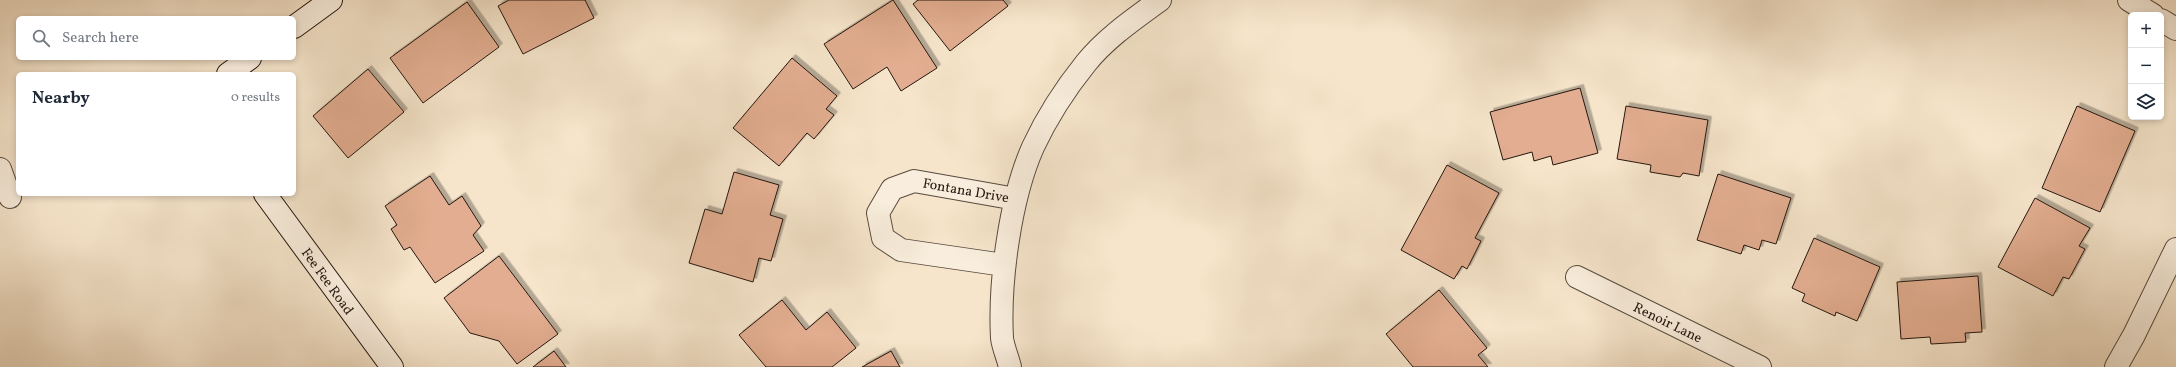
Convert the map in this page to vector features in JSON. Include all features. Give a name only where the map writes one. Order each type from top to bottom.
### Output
[{"type":"street","points":[[296,25],[331,0]]},
{"type":"street","name":"Fontana Drive","points":[[1004,265],[901,250],[883,238],[878,213],[892,189],[914,181],[1016,199],[1032,148],[1058,99],[1087,61],[1121,28],[1160,0]]},
{"type":"street","points":[[2129,0],[2148,12]]},
{"type":"street","points":[[2164,22],[2176,29]]},
{"type":"street","points":[[231,72],[247,60]]},
{"type":"street","points":[[0,169],[9,197]]},
{"type":"street","name":"Fee Fee Road","points":[[266,196],[392,367]]},
{"type":"street","points":[[1010,367],[1002,339],[1004,265],[1016,199]]},
{"type":"street","points":[[2116,367],[2134,335],[2176,249]]},
{"type":"street","name":"Renoir Lane","points":[[1577,277],[1760,367]]},
{"type":"building","points":[[509,0],[585,0],[594,18],[523,54],[498,6]]},
{"type":"building","points":[[893,0],[937,68],[901,91],[887,67],[853,89],[824,44]]},
{"type":"building","points":[[918,0],[1003,0],[1008,6],[950,51],[913,4]]},
{"type":"building","points":[[467,2],[499,47],[423,103],[390,58]]},
{"type":"building","points":[[792,58],[837,96],[826,109],[834,115],[814,139],[807,133],[779,166],[733,128]]},
{"type":"building","points":[[368,69],[404,112],[348,158],[313,116]]},
{"type":"building","points":[[1580,88],[1598,153],[1553,165],[1551,156],[1534,161],[1532,152],[1503,160],[1490,112]]},
{"type":"building","points":[[1626,106],[1708,120],[1699,176],[1683,173],[1680,177],[1650,172],[1651,165],[1617,159]]},
{"type":"building","points":[[2077,106],[2135,131],[2100,212],[2042,188]]},
{"type":"building","points":[[1447,165],[1499,193],[1475,238],[1481,241],[1467,269],[1462,266],[1454,279],[1401,250]]},
{"type":"building","points":[[734,172],[779,185],[770,215],[783,219],[771,261],[759,258],[753,282],[689,263],[705,209],[722,214]]},
{"type":"building","points":[[1718,174],[1791,198],[1776,244],[1762,240],[1759,250],[1744,245],[1741,254],[1697,240]]},
{"type":"building","points":[[430,176],[449,205],[462,196],[481,226],[473,235],[484,251],[435,283],[410,247],[404,250],[391,229],[397,225],[385,206]]},
{"type":"building","points":[[2035,198],[2090,228],[2079,246],[2085,249],[2069,279],[2063,277],[2053,296],[1998,267]]},
{"type":"building","points":[[1814,238],[1880,267],[1857,321],[1836,312],[1835,316],[1802,301],[1805,294],[1792,288]]},
{"type":"building","points":[[499,256],[558,334],[517,364],[499,341],[470,333],[444,298]]},
{"type":"building","points":[[1978,276],[1982,332],[1965,333],[1966,342],[1931,344],[1930,337],[1901,339],[1897,282]]},
{"type":"building","points":[[1439,290],[1487,348],[1478,355],[1488,367],[1413,367],[1386,334]]},
{"type":"building","points":[[782,300],[806,330],[827,312],[856,348],[832,367],[766,367],[739,335]]},
{"type":"building","points":[[554,351],[566,367],[533,367]]},
{"type":"building","points":[[891,351],[900,367],[862,367]]}]
